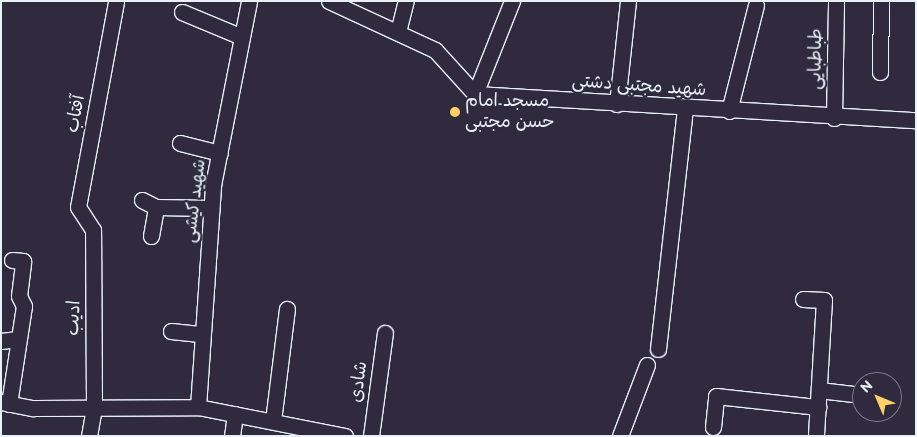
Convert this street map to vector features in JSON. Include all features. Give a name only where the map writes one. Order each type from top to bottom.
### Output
[{"type":"street","name":"آفتاب","points":[[93,230],[78,207],[116,1]]},
{"type":"street","name":"شهید کیشی","points":[[198,407],[212,208],[220,153],[250,1]]},
{"type":"street","points":[[329,1],[360,8],[398,32],[435,50],[475,94],[512,1]]},
{"type":"street","points":[[398,32],[406,1]]},
{"type":"street","points":[[617,104],[628,1]]},
{"type":"street","name":"طباطبایی","points":[[834,118],[836,1]]},
{"type":"street","points":[[880,72],[882,1]]},
{"type":"street","points":[[729,111],[756,5]]},
{"type":"street","points":[[182,12],[242,37]]},
{"type":"street","name":"شهید مجتبی دشتی","points":[[475,94],[834,118],[916,120]]},
{"type":"street","points":[[658,349],[685,108]]},
{"type":"street","points":[[180,143],[220,153]]},
{"type":"street","points":[[142,200],[156,207],[212,208]]},
{"type":"street","points":[[151,236],[156,207]]},
{"type":"street","name":"ادیب","points":[[89,436],[94,407],[93,230]]},
{"type":"street","points":[[12,260],[23,261],[18,339],[5,403],[94,407],[198,407],[345,436]]},
{"type":"street","points":[[803,299],[824,300],[816,436]]},
{"type":"street","points":[[273,421],[287,309]]},
{"type":"street","points":[[171,331],[202,334]]},
{"type":"street","name":"شادی","points":[[371,436],[385,333]]},
{"type":"street","points":[[1,341],[18,339]]},
{"type":"street","points":[[620,436],[647,366]]},
{"type":"street","points":[[819,390],[852,394]]},
{"type":"street","points":[[713,426],[716,396],[818,407]]},
{"type":"street","points":[[232,436],[235,414]]},
{"type":"place","name":"مسجد امام حسن مجتبی","points":[[455,112]]}]
